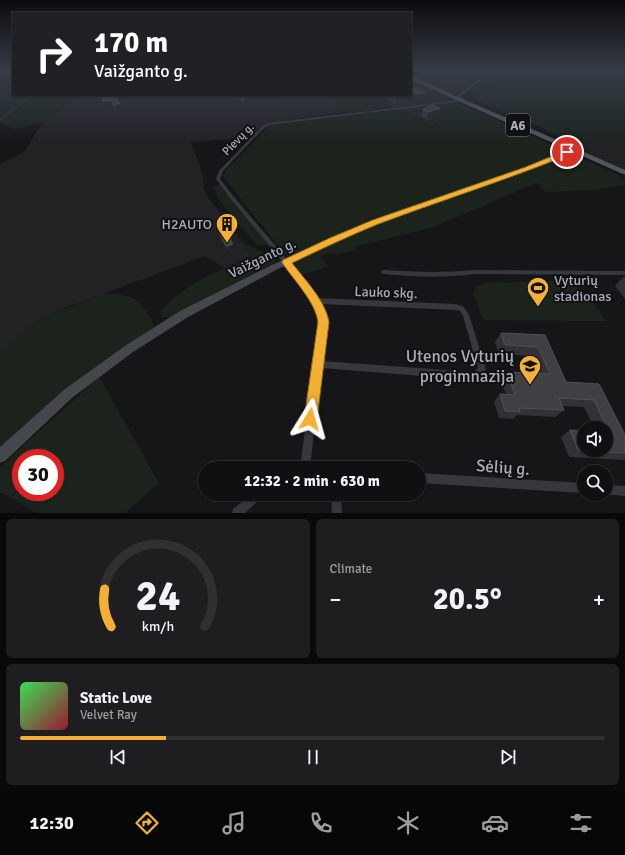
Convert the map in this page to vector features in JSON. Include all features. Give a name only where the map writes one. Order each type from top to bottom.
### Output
[{"type":"main road","name":"A6","points":[[449,95],[625,172]]},
{"type":"main road","name":"Vaižganto g.","points":[[0,456],[69,393],[129,349],[184,314],[333,240],[376,222],[529,168],[573,150]]},
{"type":"street","points":[[456,98],[460,95]]},
{"type":"street","name":"Pievų g.","points":[[287,262],[218,178],[221,171],[260,131],[269,124],[451,102],[455,101],[456,98]]},
{"type":"street","points":[[287,262],[315,301],[322,315],[323,322],[306,447],[306,461]]},
{"type":"street","points":[[384,272],[412,275],[446,275],[474,272],[625,273]]},
{"type":"street","name":"Lauko skg.","points":[[315,301],[456,307],[462,309],[466,315],[482,369],[478,374],[473,376],[318,364]]},
{"type":"street","name":"Sėlių g.","points":[[426,478],[577,488]]},
{"type":"street","points":[[613,490],[625,491]]},
{"type":"street","points":[[237,513],[251,501]]},
{"type":"street","points":[[337,501],[338,513]]},
{"type":"shaded area","points":[[0,95],[76,96],[43,122],[14,129],[0,123]]},
{"type":"shaded area","points":[[440,95],[458,103],[436,106],[449,116],[449,118],[434,125],[441,128],[439,130],[401,110],[392,110],[382,96]]},
{"type":"shaded area","points":[[473,95],[625,95],[625,139],[583,142],[576,144],[545,131],[547,130],[479,102]]},
{"type":"shaded area","points":[[76,96],[327,96],[336,102],[344,112],[269,123],[259,128],[251,137],[191,142],[203,175],[204,189],[208,197],[250,253],[248,259],[224,268],[205,256],[62,309],[34,323],[0,354],[0,164],[24,152],[43,122]]},
{"type":"shaded area","points":[[327,96],[381,96],[389,107],[361,112],[344,112],[336,102]]},
{"type":"shaded area","points":[[458,103],[617,174],[625,179],[625,185],[596,190],[545,192],[539,188],[542,186],[536,183],[434,227],[354,247],[355,250],[336,255],[334,252],[321,256],[328,267],[301,275],[223,176],[227,169],[270,125],[399,110],[439,130],[441,128],[434,124],[449,118],[449,116],[434,107]]},
{"type":"shaded area","points":[[625,139],[625,170],[570,147],[583,142]]},
{"type":"shaded area","points":[[221,185],[270,245],[259,245],[255,243],[218,199],[213,186]]},
{"type":"shaded area","points":[[236,233],[246,244],[266,254],[276,253],[276,261],[271,266],[172,318],[163,317],[161,311],[190,286],[248,259],[250,253]]},
{"type":"shaded area","name":"Vyturių stadionas","points":[[557,281],[574,286],[581,290],[596,306],[606,321],[484,320],[473,293],[475,288],[485,283]]},
{"type":"shaded area","points":[[103,294],[127,296],[137,301],[146,311],[154,328],[0,451],[0,354],[21,333],[43,317]]},
{"type":"shaded area","points":[[99,377],[159,483],[125,513],[37,513],[16,501],[64,501],[64,449],[20,449]]},
{"type":"shaded area","points":[[12,456],[12,499],[0,492],[0,467]]},
{"type":"building","points":[[101,96],[115,96],[120,103],[114,105],[111,100],[104,101]]},
{"type":"building","points":[[433,105],[440,108],[429,112],[423,109]]},
{"type":"building","points":[[225,231],[233,244],[227,246],[220,234]]},
{"type":"building","points":[[501,333],[545,335],[566,382],[599,384],[625,435],[625,453],[613,452],[613,421],[604,421],[594,400],[559,398],[564,410],[519,408],[520,412],[505,411],[500,394],[515,395],[507,372],[550,374],[538,347],[505,345]]},
{"type":"building","points":[[570,430],[577,430],[577,448]]},
{"type":"waterway","points":[[0,120],[32,96]]},
{"type":"place","name":"H2AUTO","points":[[227,244]]},
{"type":"place","name":"Vyturių stadionas","points":[[538,308]]},
{"type":"place","name":"Utenos Vyturių progimnazija","points":[[530,386]]},
{"type":"route","points":[[310,419],[323,322],[322,315],[315,301],[287,262],[333,240],[376,222],[544,163],[567,152]]}]
